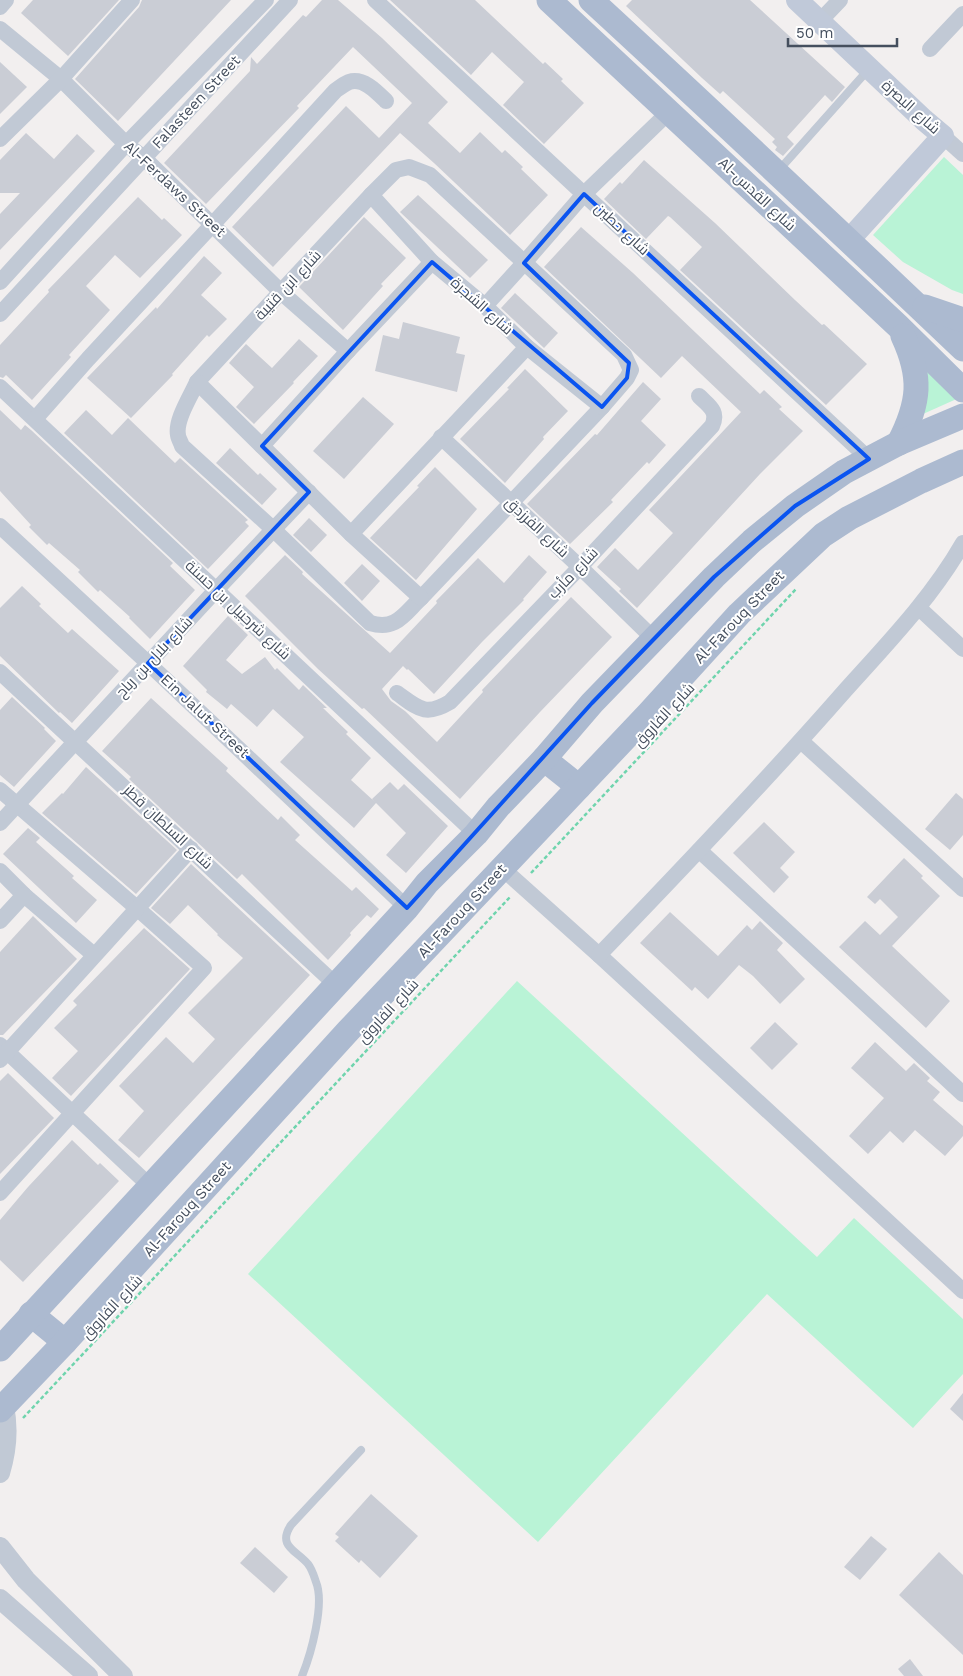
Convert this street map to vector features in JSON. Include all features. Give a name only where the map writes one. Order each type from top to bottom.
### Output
[{"type":"main road","name":"Al-شارع القدس","points":[[591,0],[777,172],[963,349]]},
{"type":"main road","name":"شارع البصرة","points":[[798,0],[943,136],[848,241]]},
{"type":"main road","name":"Al-شارع القدس","points":[[552,1],[898,326],[963,390]]},
{"type":"main road","points":[[916,304],[963,320]]},
{"type":"main road","points":[[898,326],[912,355],[917,378],[916,398],[909,424],[899,443]]},
{"type":"main road","points":[[0,1349],[151,1187],[428,883],[476,834],[592,703],[714,577],[752,541],[795,506],[844,472],[899,443],[963,416]]},
{"type":"main road","name":"Al-Farouq Street","points":[[2,1408],[65,1342],[348,1031],[650,713],[739,614],[817,540],[849,518],[963,462]]},
{"type":"main road","points":[[544,759],[579,787]]},
{"type":"main road","points":[[31,1314],[65,1342]]},
{"type":"street","points":[[0,7],[6,0]]},
{"type":"street","points":[[0,139],[61,79],[132,0]]},
{"type":"street","name":"Falasteen Street","points":[[0,282],[126,144],[266,0]]},
{"type":"street","name":"Falasteen Street","points":[[0,314],[290,0]]},
{"type":"street","name":"شارع حطين","points":[[375,0],[869,459]]},
{"type":"street","points":[[820,21],[840,0]]},
{"type":"street","points":[[930,49],[963,14]]},
{"type":"street","name":"Al-Ferdaws Street","points":[[0,29],[61,79],[126,144],[144,158],[282,292],[348,351]]},
{"type":"street","points":[[35,419],[335,91],[350,81],[358,82],[370,86],[386,101]]},
{"type":"street","points":[[485,306],[584,194],[669,112]]},
{"type":"street","points":[[943,136],[963,154]]},
{"type":"street","name":"شارع ابن قتيبة","points":[[421,598],[394,624],[385,626],[370,623],[274,530],[182,446],[178,435],[180,419],[197,382],[396,170],[409,167],[430,175],[624,356],[631,370],[627,378],[602,407]]},
{"type":"street","name":"شارع الشجرة","points":[[371,196],[432,262],[485,306],[527,347],[602,407]]},
{"type":"street","points":[[262,446],[432,262]]},
{"type":"street","points":[[351,534],[527,347]]},
{"type":"street","points":[[197,382],[351,534],[421,598],[602,407]]},
{"type":"street","name":"شارع شرحبيل بن حسنة","points":[[0,387],[476,834]]},
{"type":"street","name":"شارع مأرب","points":[[397,693],[415,706],[425,710],[436,710],[450,702],[712,426],[715,417],[714,412],[699,396]]},
{"type":"street","name":"شارع الفرزدق","points":[[441,437],[654,639]]},
{"type":"street","name":"شارع بلال بن رباح","points":[[0,823],[309,492]]},
{"type":"street","name":"Ein Jalut Street","points":[[0,526],[407,908]]},
{"type":"street","points":[[599,955],[700,851],[919,608],[963,543]]},
{"type":"street","points":[[919,608],[963,648]]},
{"type":"street","name":"شارع السلطان قطز","points":[[0,672],[335,984]]},
{"type":"street","points":[[801,741],[963,889]]},
{"type":"street","points":[[0,790],[204,968],[0,1193]]},
{"type":"street","points":[[151,1187],[2,1053],[138,909],[191,849]]},
{"type":"street","points":[[700,851],[963,1094]]},
{"type":"street","points":[[502,868],[963,1291]]},
{"type":"street","points":[[0,871],[24,895],[94,955]]},
{"type":"street","points":[[0,921],[24,895]]},
{"type":"street","points":[[0,1473],[7,1447],[8,1434],[2,1408]]},
{"type":"street","points":[[0,1547],[26,1580],[123,1676]]},
{"type":"street","points":[[0,1599],[88,1676]]},
{"type":"street","points":[[51,1644],[66,1621]]},
{"type":"lane","points":[[777,172],[870,68]]},
{"type":"lane","points":[[302,1676],[308,1660],[318,1616],[318,1584],[310,1565],[288,1545],[285,1538],[286,1532],[361,1450]]},
{"type":"path","name":"شارع الفاروق","points":[[8,1434],[798,588]]},
{"type":"highlighted area","points":[[584,194],[869,459],[795,506],[714,577],[592,703],[407,908],[148,663],[309,492],[262,446],[432,262],[602,407],[627,378],[629,363],[524,263]]},
{"type":"green space","points":[[944,157],[963,175],[963,294],[952,290],[903,262],[873,235]]},
{"type":"green space","points":[[923,362],[961,397],[923,414]]},
{"type":"green space","points":[[517,981],[817,1257],[854,1218],[963,1319],[963,1374],[913,1428],[767,1294],[538,1542],[248,1274]]},
{"type":"building","points":[[33,0],[119,0],[68,56],[21,13]]},
{"type":"building","points":[[142,0],[231,0],[118,121],[75,79],[139,7]]},
{"type":"building","points":[[322,0],[338,0],[382,38],[448,102],[428,123],[460,153],[480,132],[502,153],[505,150],[523,167],[521,169],[548,195],[510,235],[400,133],[273,267],[232,227],[346,106],[379,138],[412,103],[353,47],[297,106],[299,108],[206,204],[164,163],[250,71],[251,57],[257,64],[303,15],[306,17]]},
{"type":"building","points":[[390,0],[475,0],[543,64],[545,62],[563,79],[561,81],[584,103],[544,144],[503,105],[524,82],[492,52],[471,75]]},
{"type":"building","points":[[632,0],[750,0],[845,87],[832,102],[825,95],[787,137],[794,144],[783,156],[775,150],[777,147],[772,142],[775,139],[723,91],[720,94],[702,78],[626,6]]},
{"type":"building","points":[[0,62],[27,87],[0,114]]},
{"type":"building","points":[[26,133],[54,159],[77,134],[95,151],[0,250],[0,214],[20,193],[0,193],[0,160]]},
{"type":"building","points":[[644,160],[715,223],[822,325],[824,324],[867,364],[826,405],[680,270],[702,247],[670,217],[668,216],[646,239],[604,199],[620,182],[622,184]]},
{"type":"building","points":[[418,195],[488,260],[470,278],[400,212]]},
{"type":"building","points":[[138,197],[162,220],[164,218],[182,235],[140,278],[115,255],[86,286],[110,310],[69,355],[71,357],[32,400],[6,375],[3,378],[0,377],[0,345],[49,292],[48,290]]},
{"type":"building","points":[[364,217],[406,258],[381,284],[383,286],[343,330],[299,287]]},
{"type":"building","points":[[581,227],[633,273],[760,394],[764,390],[782,407],[779,409],[803,431],[760,474],[637,608],[619,591],[621,589],[597,567],[615,548],[638,570],[673,533],[649,510],[741,412],[682,356],[661,378],[544,267]]},
{"type":"building","points":[[204,256],[222,273],[201,295],[227,319],[209,337],[207,335],[173,375],[131,418],[87,378],[156,307],[157,309]]},
{"type":"building","points":[[515,293],[558,333],[544,348],[501,308]]},
{"type":"building","points":[[403,322],[460,337],[456,353],[465,355],[457,392],[375,371],[383,335],[399,339]]},
{"type":"building","points":[[299,339],[318,356],[254,424],[236,407],[254,387],[229,363],[246,344],[272,368]]},
{"type":"building","points":[[525,369],[568,411],[543,437],[544,439],[505,483],[460,439],[509,389],[507,388]]},
{"type":"building","points":[[643,382],[661,399],[641,421],[666,445],[649,464],[647,462],[611,500],[613,502],[570,544],[527,504],[595,434],[597,435]]},
{"type":"building","points":[[363,397],[394,424],[344,479],[313,451]]},
{"type":"building","points":[[0,410],[21,430],[25,425],[31,430],[173,563],[170,566],[195,590],[150,639],[130,617],[100,590],[98,592],[78,572],[80,570],[49,543],[47,545],[29,527],[31,525],[0,491]]},
{"type":"building","points":[[86,410],[112,435],[128,418],[175,463],[180,458],[248,520],[245,522],[249,526],[208,569],[64,433]]},
{"type":"building","points":[[230,448],[258,475],[260,473],[277,489],[262,505],[216,463]]},
{"type":"building","points":[[435,467],[477,509],[416,580],[370,538],[419,487],[417,486]]},
{"type":"building","points":[[309,518],[327,535],[311,552],[293,535]]},
{"type":"building","points":[[285,555],[303,572],[302,574],[390,653],[437,603],[436,601],[478,558],[504,583],[529,555],[547,572],[524,600],[434,694],[403,666],[382,689],[391,701],[405,711],[437,742],[483,692],[482,690],[571,597],[612,637],[460,799],[364,708],[362,709],[318,669],[245,596]]},
{"type":"building","points":[[362,564],[380,581],[362,601],[344,583]]},
{"type":"building","points":[[22,586],[41,604],[39,606],[68,633],[72,629],[119,671],[72,723],[59,713],[0,656],[0,608]]},
{"type":"building","points":[[228,616],[248,635],[226,660],[242,674],[265,657],[275,670],[277,668],[299,690],[303,685],[327,708],[323,708],[348,732],[346,734],[371,758],[351,780],[375,802],[372,799],[390,782],[398,790],[404,784],[448,826],[406,873],[386,855],[406,833],[376,803],[354,828],[280,762],[304,737],[273,709],[257,727],[231,704],[227,709],[206,692],[207,690],[183,666]]},
{"type":"building","points":[[12,697],[56,741],[14,787],[0,775],[0,710]]},
{"type":"building","points":[[151,698],[228,768],[226,771],[278,820],[281,816],[300,835],[295,840],[352,891],[356,887],[379,909],[371,918],[367,915],[328,960],[242,874],[237,879],[129,779],[131,777],[102,751]]},
{"type":"building","points":[[86,767],[177,850],[136,894],[42,813],[63,794]]},
{"type":"building","points":[[956,793],[963,799],[963,835],[950,850],[925,829]]},
{"type":"building","points":[[764,822],[795,852],[780,868],[789,877],[774,893],[733,853]]},
{"type":"building","points":[[28,828],[40,838],[36,842],[74,876],[72,878],[97,900],[76,923],[3,854]]},
{"type":"building","points":[[904,858],[940,896],[892,946],[950,1001],[926,1028],[839,947],[865,921],[880,935],[898,917],[880,899],[875,904],[867,897]]},
{"type":"building","points":[[191,864],[310,975],[139,1158],[118,1140],[144,1111],[119,1086],[166,1037],[193,1063],[215,1039],[188,1013],[243,958],[188,905],[170,924],[151,908]]},
{"type":"building","points":[[670,912],[718,956],[747,925],[752,930],[760,921],[783,943],[777,950],[805,979],[780,1004],[753,976],[739,965],[708,999],[695,987],[692,991],[640,943]]},
{"type":"building","points":[[33,916],[77,959],[3,1035],[0,1035],[0,952]]},
{"type":"building","points":[[144,928],[190,969],[71,1096],[52,1078],[78,1051],[54,1028],[77,1005],[73,1001]]},
{"type":"building","points":[[775,1022],[798,1044],[772,1070],[750,1048]]},
{"type":"building","points":[[875,1042],[906,1071],[914,1063],[930,1078],[927,1081],[940,1092],[933,1100],[963,1126],[963,1136],[945,1156],[915,1130],[903,1143],[890,1131],[868,1154],[849,1136],[884,1098],[851,1068]]},
{"type":"building","points":[[8,1073],[54,1118],[0,1174],[0,1081]]},
{"type":"building","points":[[72,1140],[98,1165],[100,1163],[119,1181],[23,1282],[0,1260],[0,1220]]},
{"type":"building","points":[[963,1393],[963,1421],[950,1409]]},
{"type":"building","points":[[371,1494],[418,1536],[380,1578],[361,1560],[359,1563],[335,1541],[339,1537],[335,1534]]},
{"type":"building","points":[[871,1536],[887,1549],[860,1580],[844,1567]]},
{"type":"building","points":[[255,1547],[288,1577],[274,1593],[240,1563]]},
{"type":"building","points":[[939,1552],[963,1575],[963,1655],[899,1595]]},
{"type":"building","points":[[910,1659],[923,1676],[904,1676],[898,1669]]}]
